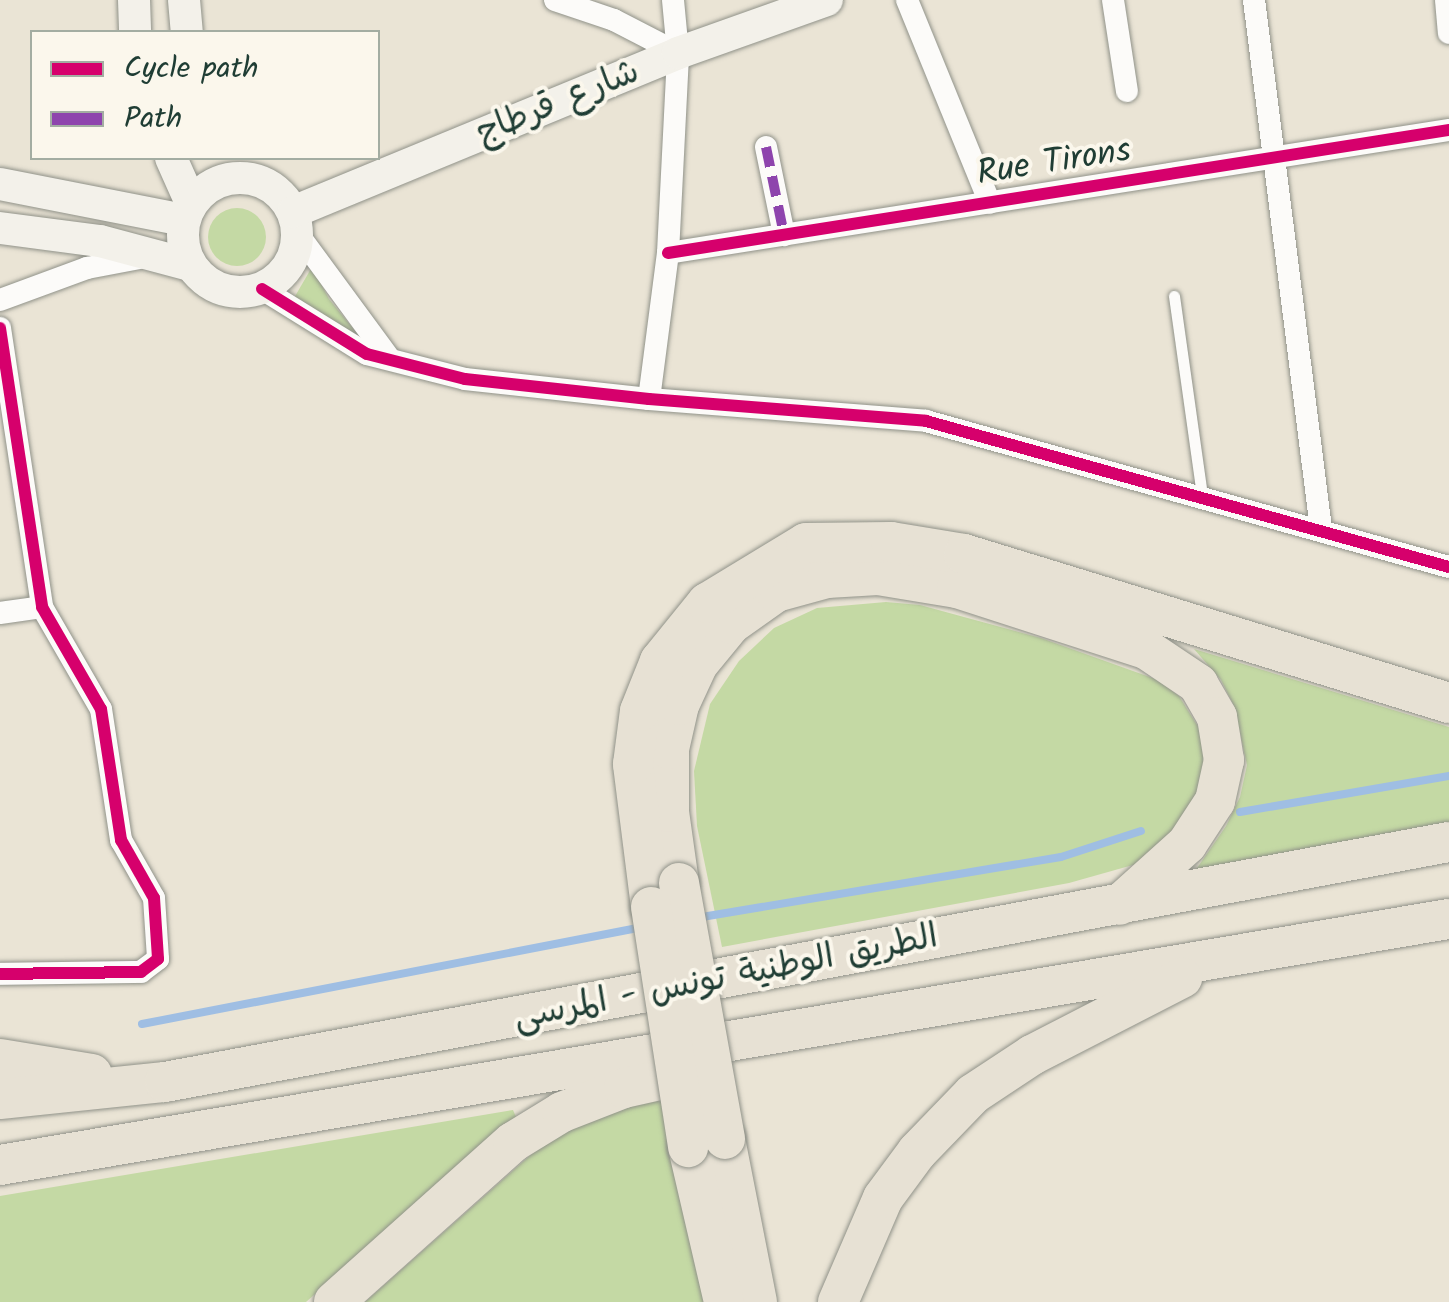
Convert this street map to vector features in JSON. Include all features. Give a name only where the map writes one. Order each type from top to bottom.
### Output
[{"type":"highway","points":[[724,1302],[706,1143],[665,895],[633,764],[640,711],[660,661],[707,603],[806,543],[892,542],[964,554],[1449,704]]},
{"type":"highway","points":[[665,895],[668,749],[679,705],[698,664],[731,624],[776,592],[827,578],[878,575],[956,588],[1146,649],[1198,684],[1218,717],[1224,760],[1215,800],[1187,844],[1119,905]]},
{"type":"highway","points":[[1360,674],[1449,694]]},
{"type":"highway","name":"الطريق الوطنية تونس - المرسى","points":[[0,1099],[166,1082],[1449,842]]},
{"type":"highway","name":"الطريق الوطنية تونس - المرسى","points":[[0,1165],[1449,919]]},
{"type":"highway","points":[[838,1302],[883,1198],[917,1152],[973,1094],[1032,1056],[1218,959]]},
{"type":"highway","points":[[334,1302],[513,1142],[562,1112],[624,1088],[743,1061],[830,1022]]},
{"type":"highway","points":[[0,1059],[166,1082]]},
{"type":"highway","points":[[706,1143],[757,1302]]},
{"type":"street","points":[[134,0],[135,30]]},
{"type":"street","points":[[184,0],[186,30]]},
{"type":"street","points":[[555,0],[614,20],[678,54]]},
{"type":"street","points":[[649,399],[668,253],[678,54],[673,0]]},
{"type":"street","name":"شارع قرطاج","points":[[295,223],[678,54],[826,0]]},
{"type":"street","points":[[907,0],[990,203]]},
{"type":"street","points":[[1112,0],[1127,91]]},
{"type":"street","points":[[1254,0],[1321,529]]},
{"type":"street","points":[[1446,0],[1449,33]]},
{"type":"street","name":"Rue Tirons","points":[[668,253],[1449,130]]},
{"type":"street","points":[[766,146],[784,236]]},
{"type":"street","points":[[172,160],[187,212],[182,244],[190,265],[204,281],[222,290],[242,293],[262,289],[281,276],[294,257],[295,223]]},
{"type":"street","points":[[187,212],[228,168],[268,184],[389,358]]},
{"type":"street","points":[[0,184],[187,212]]},
{"type":"street","points":[[0,228],[100,241],[190,265]]},
{"type":"street","points":[[0,300],[87,268],[153,255]]},
{"type":"street","points":[[262,289],[354,347],[465,379],[649,399],[926,421],[1449,566]]},
{"type":"street","points":[[0,328],[42,607],[101,709],[121,840],[154,898],[158,958],[152,968],[141,972],[0,974]]},
{"type":"street","points":[[0,613],[42,607]]},
{"type":"lane","points":[[1174,296],[1202,495]]},
{"type":"green space","points":[[237,208],[258,216],[266,237],[258,258],[237,266],[216,258],[208,237],[216,216]]},
{"type":"green space","points":[[312,267],[329,299],[364,342],[294,298]]},
{"type":"green space","points":[[886,602],[920,605],[1041,638],[1158,680],[1179,696],[1202,733],[1206,776],[1188,819],[1140,863],[1069,883],[722,947],[697,826],[694,771],[710,704],[739,661],[774,628],[817,608]]},
{"type":"green space","points":[[1194,649],[1449,727],[1449,830],[1195,871],[1226,826],[1240,797],[1247,765],[1234,706],[1221,680]]},
{"type":"green space","points":[[665,1094],[707,1302],[365,1302],[535,1151],[565,1131]]},
{"type":"green space","points":[[513,1110],[516,1117],[306,1302],[0,1302],[0,1196]]},
{"type":"waterway","points":[[1240,812],[1449,776]]},
{"type":"waterway","points":[[696,918],[1061,857],[1141,831]]},
{"type":"waterway","points":[[142,1024],[643,927]]},
{"type":"marked path","points":[[766,147],[784,235]]},
{"type":"cycle path","points":[[668,253],[1449,130]]},
{"type":"cycle path","points":[[262,289],[367,354],[465,379],[649,399],[926,421],[1449,567]]},
{"type":"cycle path","points":[[0,328],[42,607],[101,709],[121,840],[154,898],[158,959],[141,972],[0,974]]}]
